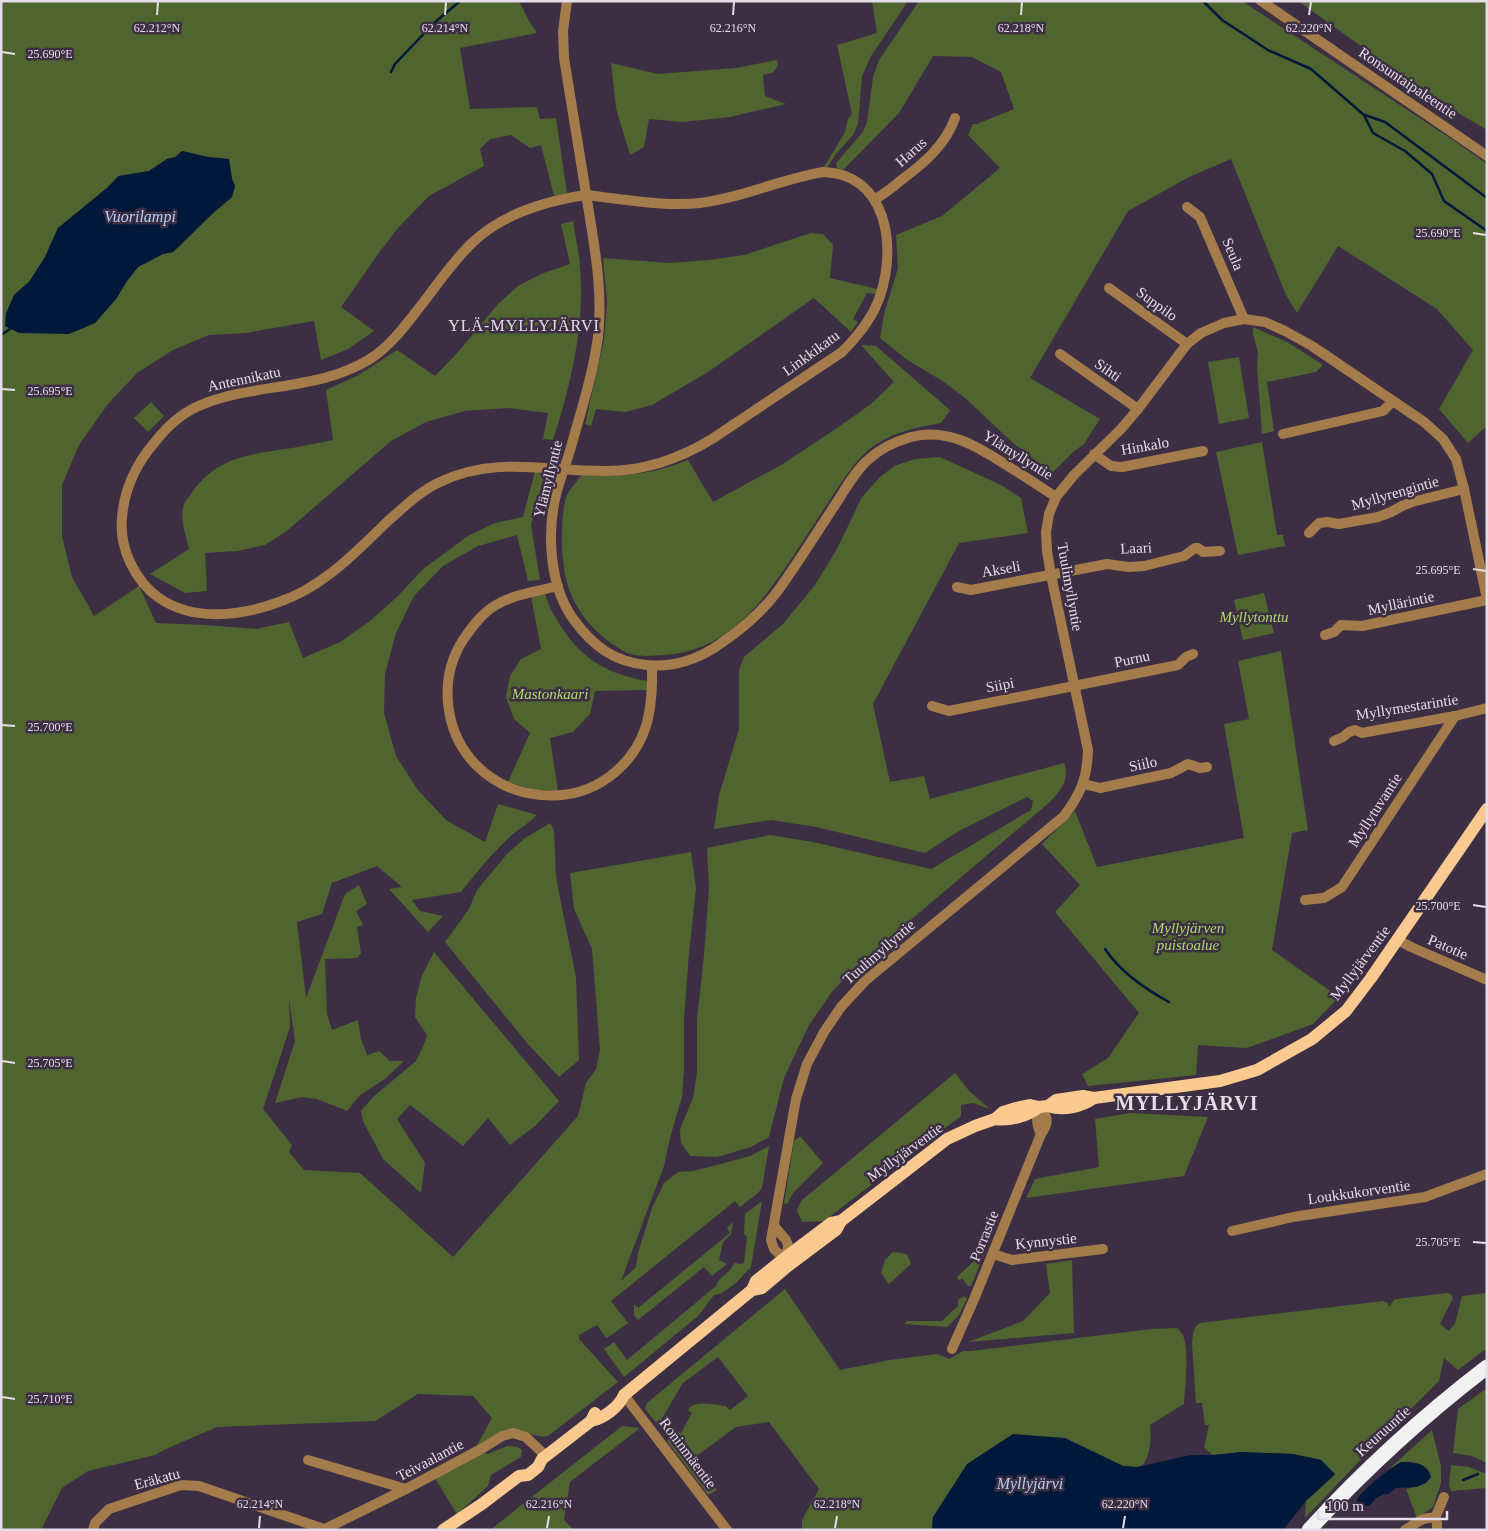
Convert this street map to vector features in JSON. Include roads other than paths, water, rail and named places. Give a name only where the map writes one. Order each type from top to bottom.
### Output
[{"type":"highway","name":"Keuruuntie","points":[[1309,1530],[1343,1492],[1397,1441],[1449,1396],[1487,1367]]},
{"type":"main road","name":"Myllyjärventie","points":[[443,1530],[519,1476],[528,1475],[538,1467],[544,1458],[591,1421],[595,1413],[616,1396],[624,1395],[752,1290],[756,1281],[787,1261],[831,1223],[840,1221],[947,1139],[995,1119],[1003,1112],[1030,1105],[1043,1107],[1056,1100],[1083,1096],[1094,1098],[1220,1082],[1257,1070],[1312,1039],[1346,1011],[1398,940],[1487,809]]},
{"type":"street","name":"Ylämyllyntie","points":[[567,1],[563,32],[564,58],[599,281],[600,302],[598,337],[590,380],[556,496],[551,520],[550,544],[558,586],[570,614],[586,636],[606,653],[630,662],[652,666],[666,666],[690,660],[720,644],[757,615],[777,592],[851,480],[868,459],[891,445],[913,437],[939,435],[962,440],[977,447],[1056,497]]},
{"type":"street","name":"Ronsuntaipaleentie","points":[[1261,1],[1487,156]]},
{"type":"street","name":"Harus","points":[[875,199],[909,175],[933,154],[951,130],[955,118]]},
{"type":"street","name":"Linkkikatu","points":[[564,470],[610,472],[662,464],[690,452],[712,439],[842,352],[857,337],[875,308],[880,296],[888,255],[882,215],[875,199],[867,190],[847,177],[832,173],[822,172],[808,175],[730,198],[700,203],[671,204],[586,195]]},
{"type":"street","name":"Antennikatu","points":[[564,470],[491,466],[464,472],[438,482],[414,498],[334,572],[309,589],[281,602],[244,612],[195,613],[176,607],[152,593],[142,583],[132,566],[124,545],[121,525],[123,505],[130,482],[144,455],[162,432],[182,416],[203,404],[227,396],[329,377],[350,370],[385,348],[400,333],[454,262],[474,241],[518,212],[551,201],[586,195]]},
{"type":"street","name":"Seula","points":[[1187,206],[1200,217],[1244,320]]},
{"type":"street","name":"Suppilo","points":[[1109,288],[1187,344]]},
{"type":"street","name":"Tuulimyllyntie","points":[[787,1261],[788,1245],[774,1226],[796,1099],[807,1064],[830,1024],[841,1007],[865,981],[1064,816],[1076,800],[1084,784],[1088,767],[1088,750],[1047,551],[1046,532],[1049,514],[1056,497],[1074,475],[1138,410],[1187,344],[1201,333],[1224,323],[1244,320],[1264,322],[1285,330],[1312,346],[1424,422],[1443,439],[1456,459],[1487,599]]},
{"type":"street","name":"Sihti","points":[[1060,354],[1138,410]]},
{"type":"street","points":[[1283,434],[1383,410],[1393,401]]},
{"type":"street","name":"Hinkalo","points":[[1094,454],[1111,466],[1122,467],[1203,450]]},
{"type":"street","name":"Myllyrengintie","points":[[1309,533],[1319,523],[1340,524],[1378,516],[1412,502],[1464,489]]},
{"type":"street","name":"Laari","points":[[1051,575],[1107,564],[1128,567],[1144,566],[1184,556],[1194,548],[1198,548],[1203,552],[1220,551]]},
{"type":"street","name":"Akseli","points":[[957,587],[971,590],[1051,575]]},
{"type":"street","points":[[558,586],[519,596],[497,605],[470,630],[457,649],[448,676],[448,704],[453,729],[476,765],[493,779],[514,790],[540,795],[573,793],[585,790],[602,781],[620,768],[636,749],[647,725],[652,700],[652,666]]},
{"type":"street","name":"Myllärintie","points":[[1325,635],[1334,632],[1341,625],[1362,626],[1487,599]]},
{"type":"street","name":"Purnu","points":[[1074,686],[1178,665],[1186,657],[1193,654]]},
{"type":"street","name":"Siipi","points":[[932,706],[949,711],[1074,686]]},
{"type":"street","name":"Myllymestarintie","points":[[1334,741],[1355,730],[1362,733],[1455,716],[1487,708]]},
{"type":"street","name":"Myllytuvantie","points":[[1305,900],[1324,898],[1342,887],[1455,716]]},
{"type":"street","name":"Siilo","points":[[1084,784],[1100,788],[1171,773],[1188,764],[1200,768],[1207,767]]},
{"type":"street","name":"Patotie","points":[[1398,940],[1487,980]]},
{"type":"street","name":"Porrastie","points":[[952,1349],[993,1254],[1041,1134],[1036,1116],[1043,1107]]},
{"type":"street","name":"Loukkukorventie","points":[[1232,1230],[1293,1217],[1424,1197],[1487,1174]]},
{"type":"street","name":"Kynnystie","points":[[993,1254],[1012,1260],[1103,1249]]},
{"type":"street","name":"Roninmäentie","points":[[624,1395],[727,1530]]},
{"type":"street","name":"Teivaalantie","points":[[324,1529],[406,1489],[502,1436],[513,1433],[526,1437],[544,1458]]},
{"type":"street","points":[[308,1460],[406,1489]]},
{"type":"street","name":"Eräkatu","points":[[93,1530],[95,1523],[109,1510],[181,1485],[199,1486],[324,1529]]},
{"type":"street","points":[[1437,1530],[1435,1518],[1444,1497]]},
{"type":"street","points":[[1406,1530],[1423,1518],[1435,1518]]},
{"type":"water","name":"Vuorilampi","points":[[182,151],[208,157],[229,159],[235,186],[232,197],[173,252],[163,254],[138,267],[116,299],[95,323],[69,334],[19,333],[5,326],[6,313],[14,295],[29,282],[45,257],[58,228],[119,176],[149,171],[167,159],[175,157]]},
{"type":"water","name":"Myllyjärvi","points":[[1013,1434],[1065,1438],[1123,1466],[1137,1467],[1191,1455],[1241,1452],[1293,1454],[1321,1460],[1335,1474],[1306,1501],[1283,1530],[932,1530],[933,1517],[967,1464]]},
{"type":"water","points":[[1401,1462],[1415,1463],[1423,1466],[1431,1477],[1426,1483],[1416,1487],[1396,1488],[1389,1494],[1376,1498],[1370,1505],[1362,1507],[1357,1505],[1357,1499],[1366,1489]]},
{"type":"waterway","points":[[391,72],[395,64],[434,23],[460,1]]},
{"type":"waterway","points":[[1203,1],[1222,20],[1268,50],[1311,69],[1364,115],[1373,133],[1405,151],[1432,174],[1444,201],[1487,231]]},
{"type":"waterway","points":[[1365,115],[1385,122],[1487,198]]},
{"type":"waterway","points":[[1,335],[10,329]]},
{"type":"waterway","points":[[1105,949],[1118,966],[1134,980],[1169,1002]]},
{"type":"waterway","points":[[1463,1480],[1478,1474]]},
{"type":"district","name":"YLÄ-MYLLYJÄRVI","points":[[524,325]]},
{"type":"district","name":"MYLLYJÄRVI","points":[[1187,1103]]},
{"type":"park label","name":"Myllytonttu","points":[[1254,617]]},
{"type":"park label","name":"Mastonkaari","points":[[550,694]]},
{"type":"park label","name":"Myllyjärven puistoalue","points":[[1188,936]]}]
